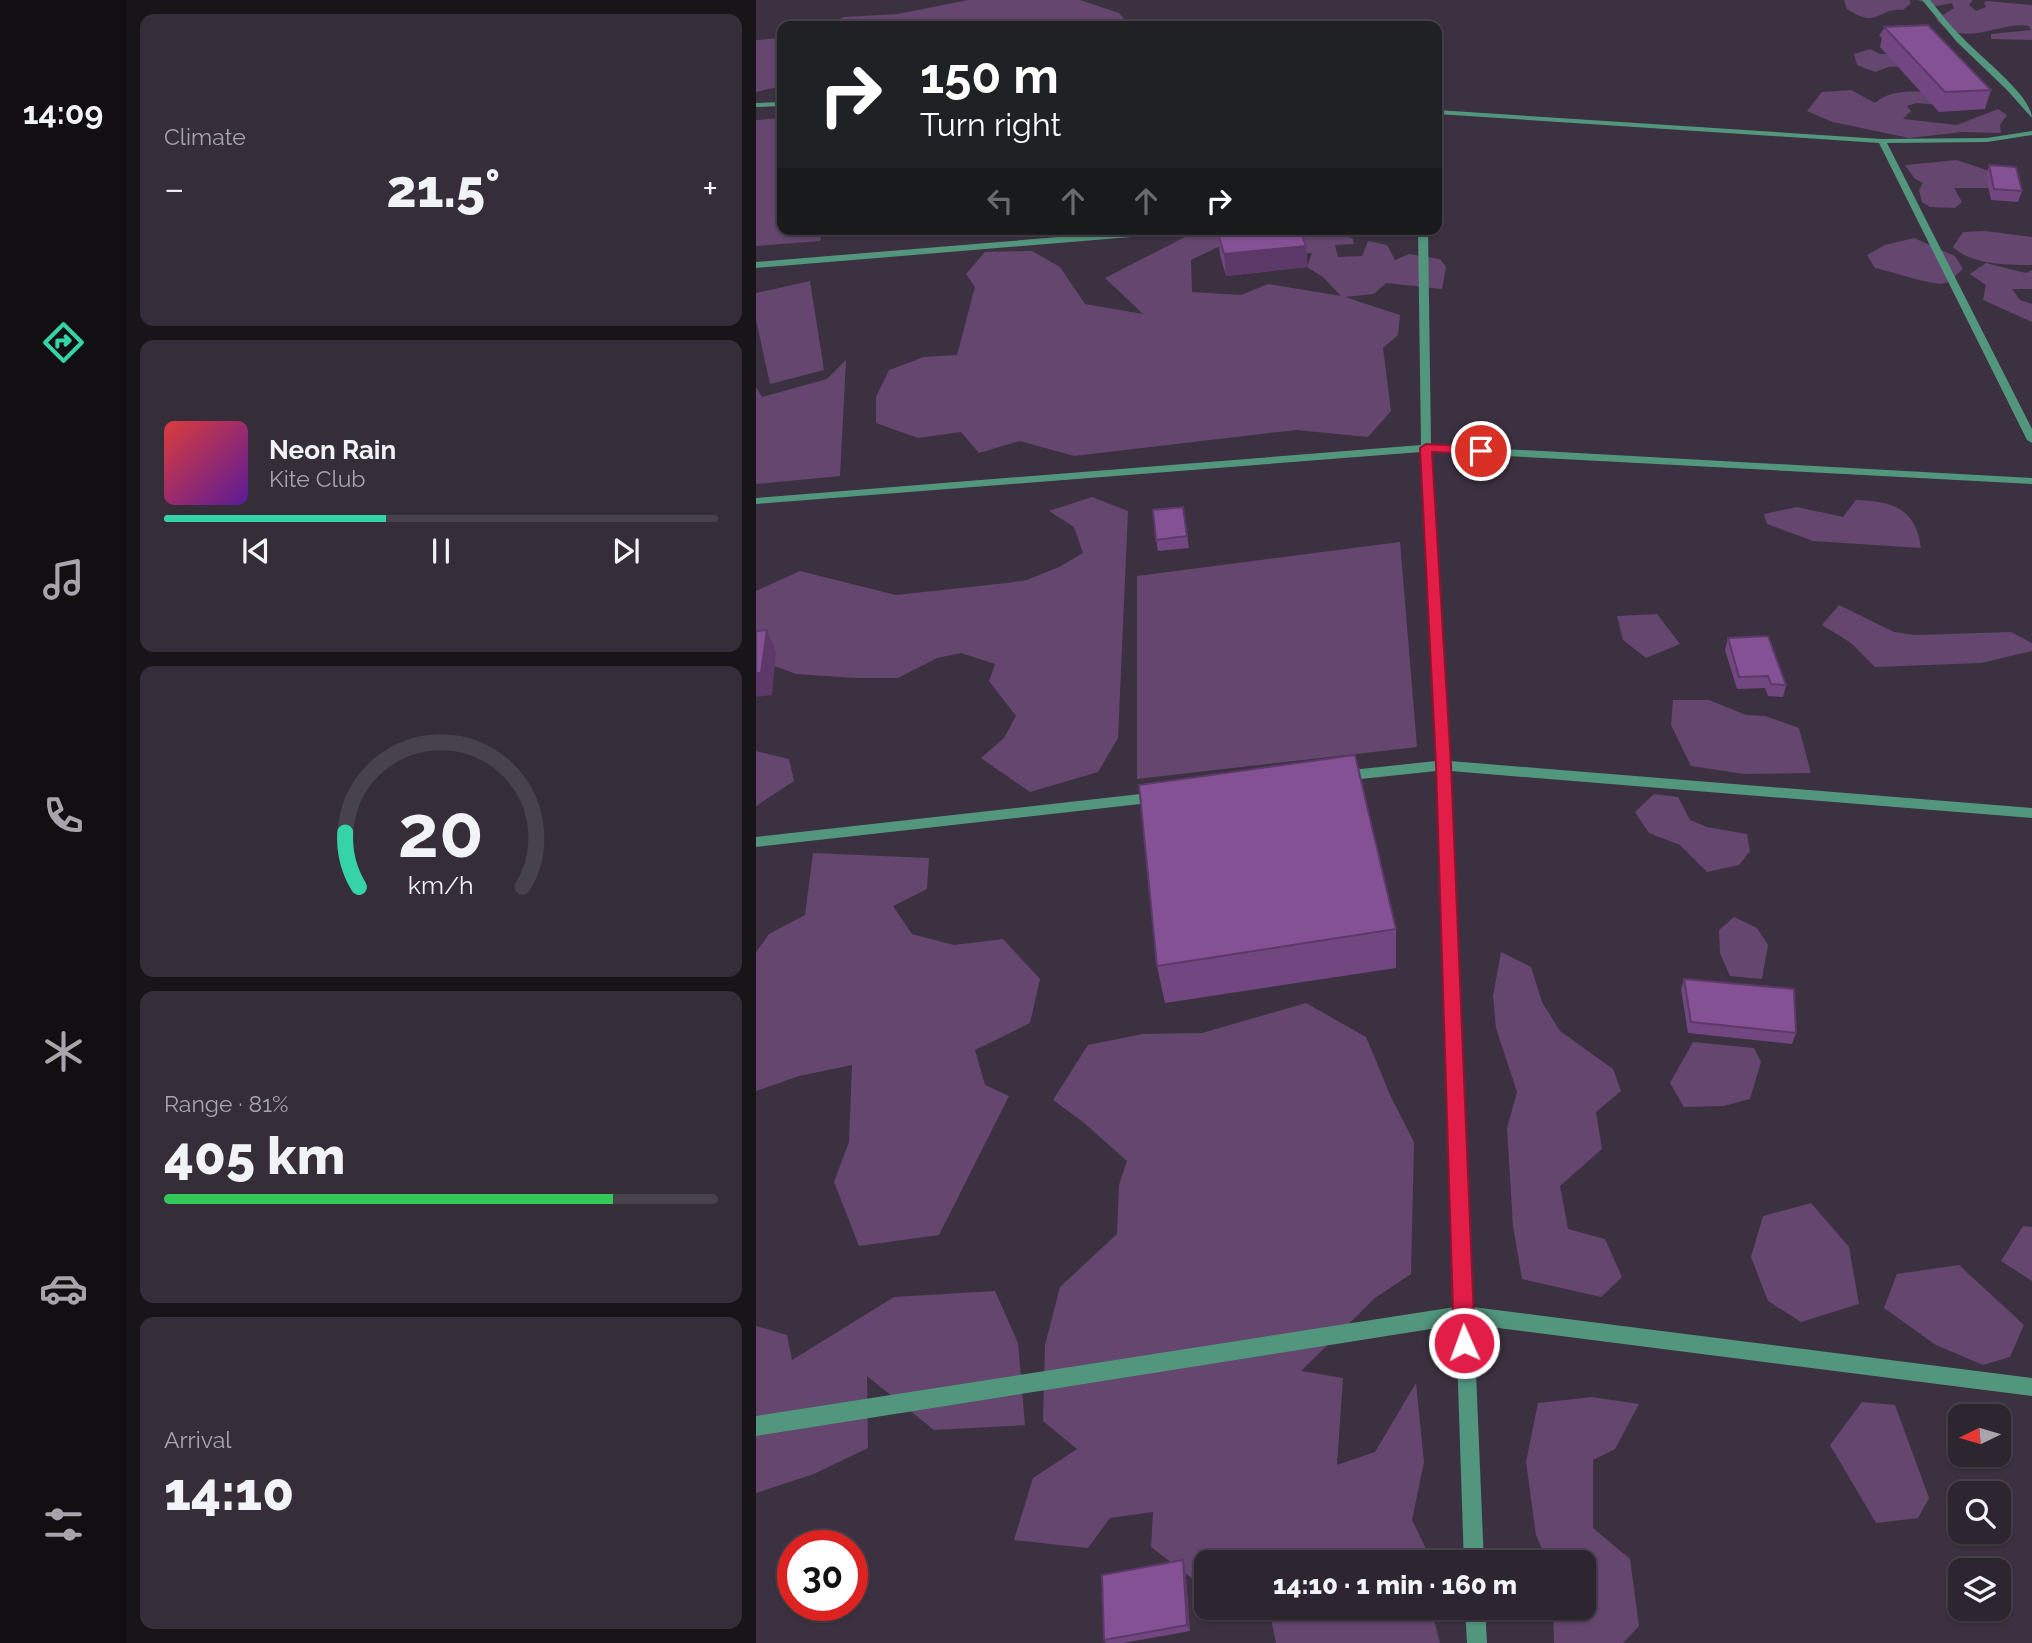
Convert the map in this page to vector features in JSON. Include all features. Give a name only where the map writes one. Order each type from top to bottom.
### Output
[{"type":"street","points":[[1926,0],[1959,39],[2010,88],[2032,116]]},
{"type":"street","points":[[756,105],[777,104]]},
{"type":"street","points":[[1442,112],[1882,141],[1987,141],[2032,134]]},
{"type":"street","points":[[1882,141],[2032,440]]},
{"type":"street","points":[[756,265],[1119,235]]},
{"type":"street","points":[[1423,235],[1426,448],[1443,765],[1473,1550]]},
{"type":"street","points":[[756,501],[1426,448],[2032,481]]},
{"type":"street","points":[[1334,777],[1443,765],[2032,813]]},
{"type":"street","points":[[756,842],[1168,796]]},
{"type":"street","points":[[756,1426],[1463,1315],[2032,1387]]},
{"type":"street","points":[[1476,1620],[1477,1643]]},
{"type":"shaded area","points":[[968,0],[1080,0],[1119,13],[1126,21],[835,21],[844,17],[898,14]]},
{"type":"shaded area","points":[[1844,0],[1909,0],[1911,3],[1903,10],[1865,18],[1847,9]]},
{"type":"shaded area","points":[[1917,0],[1973,0],[1969,5],[1976,11],[1986,7],[1984,3],[1987,1],[2032,5],[2032,40],[1991,39],[1991,34],[2031,30],[2029,26],[2018,25],[1969,34],[1957,33],[1936,19],[1954,8],[1952,3],[1937,6]]},
{"type":"shaded area","points":[[1899,25],[1912,28],[1920,66],[1889,67],[1875,72],[1857,65],[1854,54],[1870,49],[1880,54],[1896,54],[1879,35],[1883,30]]},
{"type":"shaded area","points":[[777,38],[777,87],[756,92],[756,40]]},
{"type":"shaded area","points":[[1851,90],[1875,103],[1896,93],[1936,93],[1940,105],[1917,103],[1907,106],[1911,111],[1903,119],[1957,125],[1998,109],[2007,115],[2000,125],[2001,133],[1963,132],[1909,138],[1833,122],[1807,111],[1822,92]]},
{"type":"shaded area","points":[[777,118],[777,235],[822,235],[820,241],[756,246],[756,120]]},
{"type":"shaded area","points":[[1957,160],[1992,172],[1996,188],[1954,188],[1962,202],[1955,208],[1930,207],[1922,202],[1919,190],[1923,183],[1915,179],[1905,165]]},
{"type":"shaded area","points":[[1985,231],[2032,237],[2032,265],[1980,261],[1953,247],[1963,232]]},
{"type":"shaded area","points":[[1274,235],[1345,235],[1353,239],[1354,244],[1335,245],[1338,257],[1362,256],[1368,241],[1387,245],[1395,260],[1409,254],[1440,259],[1446,267],[1442,289],[1386,283],[1374,294],[1345,297],[1400,315],[1398,335],[1383,348],[1391,411],[1368,437],[1296,430],[1074,456],[1020,441],[979,453],[961,432],[918,438],[876,423],[876,397],[889,370],[924,357],[957,355],[975,287],[966,274],[985,252],[1032,251],[1060,267],[1085,304],[1143,314],[1105,278],[1187,236],[1254,236],[1216,248],[1191,260],[1192,292],[1241,295],[1268,284],[1341,296],[1323,277],[1307,267],[1312,253],[1278,253]]},
{"type":"shaded area","points":[[1914,238],[1955,256],[1963,269],[1948,282],[1932,283],[1875,268],[1867,255],[1885,245]]},
{"type":"shaded area","points":[[1986,263],[2026,273],[2032,270],[2032,289],[2012,289],[2020,300],[2032,304],[2032,322],[1983,300],[1986,285],[1970,274]]},
{"type":"shaded area","points":[[810,281],[824,370],[770,384],[756,320],[756,293]]},
{"type":"shaded area","points":[[846,360],[840,476],[756,484],[756,387],[762,397],[827,379]]},
{"type":"shaded area","points":[[1092,497],[1128,511],[1118,738],[1098,772],[1030,792],[981,758],[1004,738],[1016,716],[989,681],[995,664],[961,653],[937,658],[898,678],[856,678],[796,674],[756,659],[756,591],[800,571],[896,595],[1027,580],[1059,567],[1083,553],[1074,527],[1049,511]]},
{"type":"shaded area","points":[[1856,500],[1881,502],[1900,509],[1914,524],[1921,548],[1813,541],[1767,524],[1764,514],[1797,507],[1843,517]]},
{"type":"shaded area","points":[[1400,542],[1417,747],[1137,779],[1137,576]]},
{"type":"shaded area","points":[[1839,605],[1894,632],[1915,635],[2011,632],[2032,643],[2032,651],[1981,663],[1875,667],[1851,643],[1822,625]]},
{"type":"shaded area","points":[[1657,614],[1680,644],[1646,658],[1623,640],[1617,616]]},
{"type":"shaded area","points":[[1673,700],[1709,700],[1746,715],[1765,716],[1799,728],[1811,773],[1744,774],[1691,766],[1671,725]]},
{"type":"shaded area","points":[[756,751],[789,759],[794,781],[756,806]]},
{"type":"shaded area","points":[[1654,794],[1678,797],[1690,820],[1707,827],[1747,834],[1750,851],[1739,865],[1707,872],[1680,845],[1649,833],[1635,812]]},
{"type":"shaded area","points":[[813,853],[929,858],[927,889],[893,906],[912,934],[954,945],[1003,939],[1040,979],[1030,1023],[975,1050],[985,1085],[1009,1096],[939,1235],[859,1246],[834,1182],[849,1142],[852,1065],[799,1076],[756,1091],[756,952],[769,934],[805,915]]},
{"type":"shaded area","points":[[1734,917],[1757,928],[1768,945],[1762,979],[1730,976],[1720,953],[1719,930]]},
{"type":"shaded area","points":[[1501,952],[1531,967],[1542,1002],[1560,1031],[1613,1069],[1621,1091],[1596,1112],[1602,1149],[1560,1186],[1568,1229],[1605,1239],[1622,1277],[1601,1297],[1522,1279],[1513,1226],[1507,1128],[1517,1092],[1496,1028],[1493,996]]},
{"type":"shaded area","points":[[1306,1003],[1366,1037],[1391,1097],[1414,1142],[1411,1274],[1375,1298],[1301,1371],[1343,1378],[1337,1465],[1375,1452],[1416,1383],[1424,1462],[1412,1520],[1427,1550],[1194,1550],[1194,1580],[1151,1547],[1153,1512],[1110,1518],[1088,1548],[1014,1540],[1033,1478],[1077,1449],[1043,1421],[1045,1345],[1060,1287],[1117,1234],[1119,1185],[1127,1161],[1083,1122],[1053,1100],[1088,1045],[1143,1034],[1202,1033]]},
{"type":"shaded area","points":[[1693,1042],[1754,1048],[1761,1062],[1750,1099],[1724,1106],[1684,1107],[1670,1083]]},
{"type":"shaded area","points":[[1811,1203],[1849,1247],[1859,1304],[1801,1322],[1768,1301],[1751,1257],[1763,1216]]},
{"type":"shaded area","points":[[2023,1226],[2032,1227],[2032,1281],[2001,1261]]},
{"type":"shaded area","points":[[1959,1265],[2024,1325],[2010,1357],[1983,1365],[1936,1345],[1884,1308],[1897,1274]]},
{"type":"shaded area","points":[[995,1291],[1018,1343],[1025,1425],[934,1430],[867,1376],[868,1448],[814,1474],[756,1493],[756,1326],[787,1335],[792,1360],[894,1297]]},
{"type":"shaded area","points":[[1592,1397],[1639,1404],[1615,1449],[1593,1460],[1593,1528],[1630,1559],[1639,1626],[1623,1643],[1554,1643],[1553,1620],[1596,1620],[1596,1550],[1542,1550],[1536,1535],[1526,1462],[1538,1403]]},
{"type":"shaded area","points":[[1862,1402],[1895,1405],[1929,1498],[1918,1518],[1876,1523],[1830,1445]]},
{"type":"shaded area","points":[[1271,1620],[1434,1620],[1440,1643],[1276,1643]]},
{"type":"building","points":[[1928,25],[1991,90],[1945,92],[1884,27]]},
{"type":"building","points":[[1989,165],[2016,167],[2022,191],[1994,189]]},
{"type":"building","points":[[1219,235],[1302,235],[1306,246],[1224,254]]},
{"type":"building","points":[[1183,507],[1187,536],[1156,540],[1153,510]]},
{"type":"building","points":[[767,630],[761,673],[756,673],[756,631]]},
{"type":"building","points":[[1768,636],[1786,685],[1771,684],[1768,676],[1739,677],[1728,638]]},
{"type":"building","points":[[1355,755],[1396,929],[1157,966],[1139,785]]},
{"type":"building","points":[[1684,979],[1794,989],[1796,1033],[1691,1022]]},
{"type":"building","points":[[1183,1560],[1187,1625],[1104,1640],[1102,1575]]},
{"type":"route","points":[[1464,1343],[1443,765],[1426,448],[1481,451]]}]
